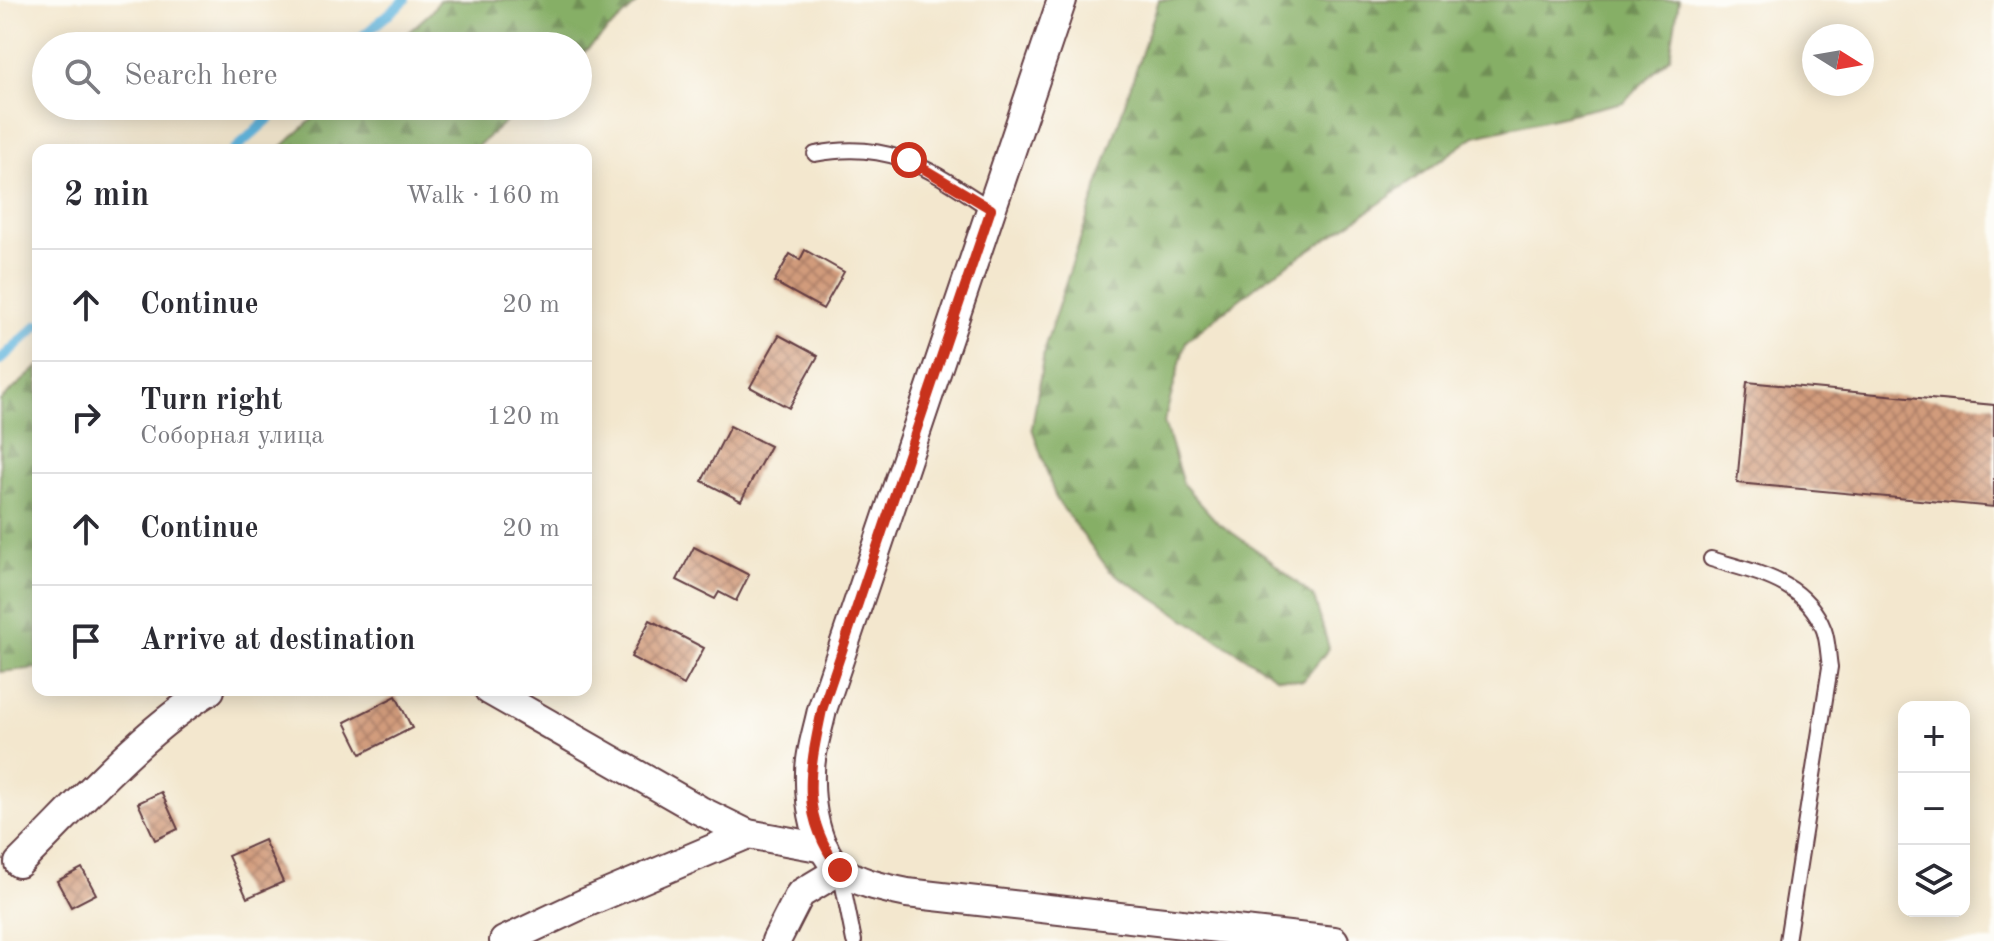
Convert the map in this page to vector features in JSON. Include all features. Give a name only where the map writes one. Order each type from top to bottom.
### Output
[{"type":"street","points":[[832,859],[812,811],[809,770],[822,710],[1062,0]]},
{"type":"street","points":[[19,863],[152,732],[200,696]]},
{"type":"street","points":[[500,696],[699,810],[748,834],[832,859],[869,884],[907,893],[1334,941]]},
{"type":"street","points":[[504,941],[748,834]]},
{"type":"street","points":[[776,941],[800,894],[832,859]]},
{"type":"lane","points":[[815,154],[838,149],[872,150],[909,160],[991,209]]},
{"type":"lane","points":[[1711,559],[1776,579],[1811,603],[1825,632],[1830,667],[1787,941]]},
{"type":"lane","points":[[832,859],[854,941]]},
{"type":"green space","points":[[439,0],[641,0],[592,45],[592,32],[409,32],[431,12]]},
{"type":"green space","points":[[1159,0],[1679,0],[1670,57],[1623,102],[1475,136],[1264,280],[1186,341],[1164,422],[1183,484],[1217,522],[1265,556],[1314,597],[1329,648],[1303,681],[1276,677],[1109,570],[1056,499],[1032,428],[1045,346]]},
{"type":"green space","points":[[311,120],[507,120],[480,144],[285,144]]},
{"type":"green space","points":[[32,372],[32,669],[0,672],[0,401]]},
{"type":"building","points":[[805,250],[844,272],[823,309],[774,282],[790,254],[800,260]]},
{"type":"building","points":[[779,335],[818,356],[789,408],[750,387]]},
{"type":"building","points":[[1747,382],[1994,405],[1994,507],[1737,483]]},
{"type":"building","points":[[730,426],[770,446],[741,501],[702,481]]},
{"type":"building","points":[[694,547],[749,575],[736,601],[719,592],[715,599],[677,580]]},
{"type":"building","points":[[650,620],[704,648],[684,685],[631,657]]},
{"type":"building","points":[[396,696],[412,728],[361,754],[345,722]]},
{"type":"building","points":[[161,792],[178,829],[155,840],[138,803]]},
{"type":"building","points":[[264,840],[283,882],[247,898],[228,856]]},
{"type":"building","points":[[82,868],[96,894],[71,907],[57,881]]},
{"type":"waterway","points":[[367,32],[405,0]]},
{"type":"waterway","points":[[241,144],[267,120]]},
{"type":"waterway","points":[[0,360],[32,331]]},
{"type":"route","points":[[840,870],[824,848],[812,811],[809,770],[822,710],[991,209],[941,176],[909,160]]}]
